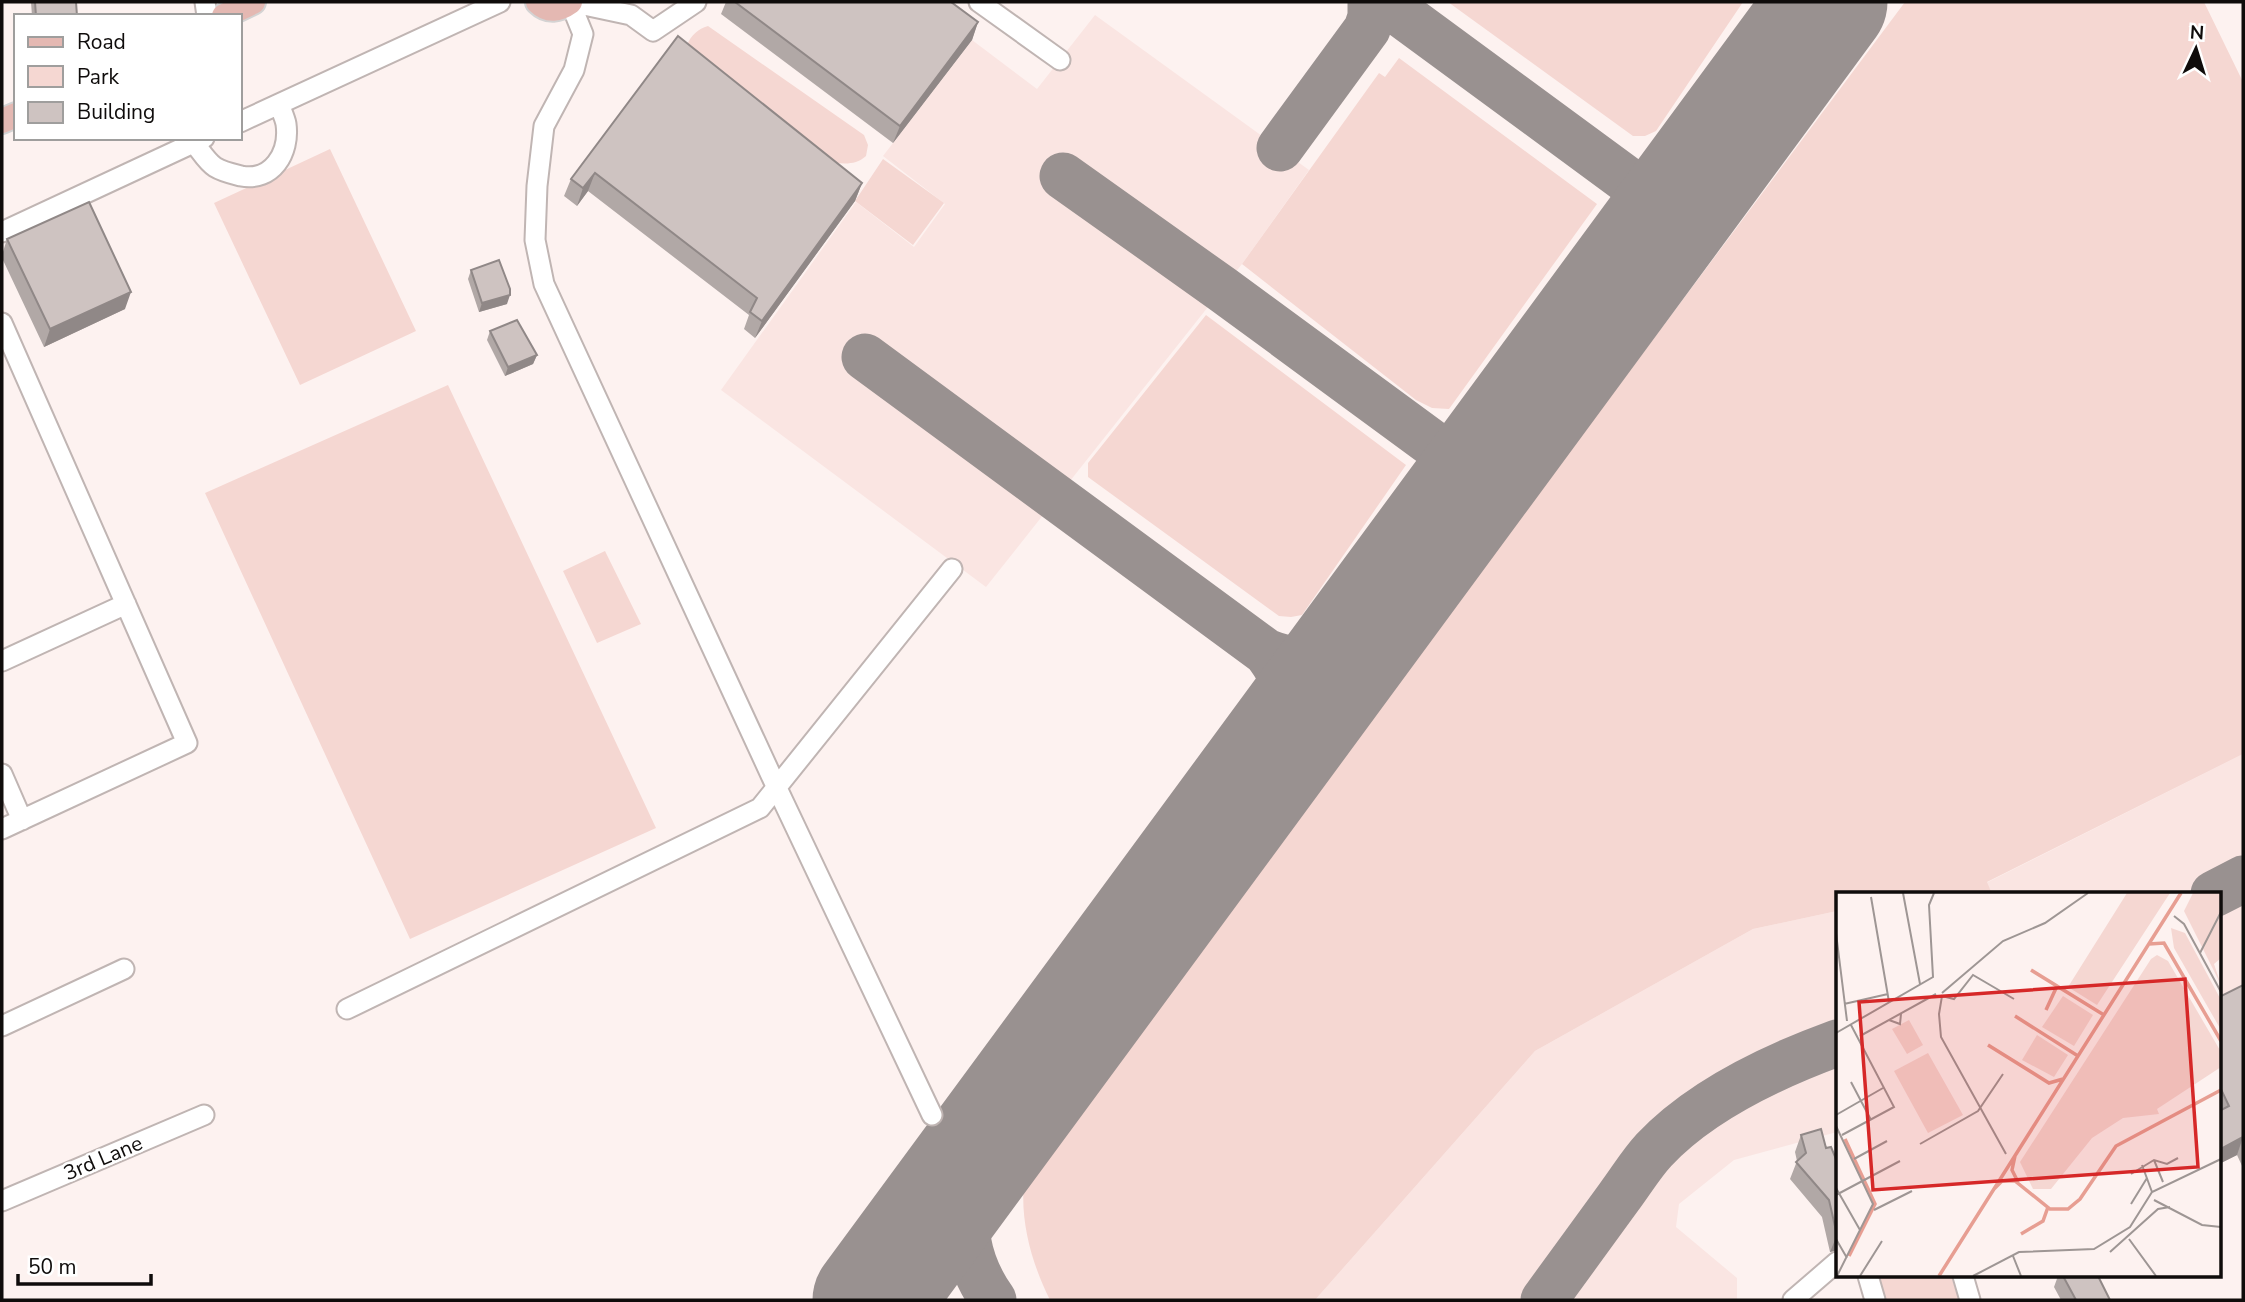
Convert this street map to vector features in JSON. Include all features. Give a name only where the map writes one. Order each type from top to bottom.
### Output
[{"type":"main road","points":[[228,14],[253,2]]},
{"type":"main road","points":[[538,2],[549,9],[556,9],[570,2]]},
{"type":"street","points":[[242,121],[500,2]]},
{"type":"street","points":[[570,2],[631,15],[653,30],[696,2]]},
{"type":"street","points":[[570,2],[583,34],[574,70],[544,126],[537,186],[535,240],[544,284],[776,786],[932,1115]]},
{"type":"street","points":[[979,2],[1060,60]]},
{"type":"street","points":[[2,232],[199,141],[214,167],[252,178],[268,171],[282,158],[286,139],[286,123],[279,104]]},
{"type":"street","points":[[2,323],[187,743],[2,829]]},
{"type":"street","points":[[347,1009],[760,808],[952,569]]},
{"type":"street","points":[[2,661],[126,604]]},
{"type":"street","points":[[2,774],[22,820]]},
{"type":"street","points":[[2,1026],[124,970]]},
{"type":"street","name":"3rd Lane","points":[[2,1201],[204,1115]]},
{"type":"street","points":[[1793,1300],[1836,1263]]},
{"type":"street","points":[[1869,1278],[1875,1300]]},
{"type":"street","points":[[1964,1278],[1970,1300]]},
{"type":"shaded area","points":[[1095,15],[1309,170],[1242,264],[986,587],[721,390],[856,202],[914,247],[945,204],[883,156],[972,40],[1037,89]]},
{"type":"shaded area","points":[[2243,754],[2243,998],[2220,1010],[2220,892],[1991,892],[1986,883]]},
{"type":"shaded area","points":[[1836,911],[1836,1132],[1734,1160],[1679,1204],[1676,1227],[1737,1278],[1737,1300],[1315,1300],[1535,1051],[1753,929]]},
{"type":"green space","points":[[1448,2],[1743,2],[1656,131],[1645,136],[1633,136]]},
{"type":"green space","points":[[1905,2],[2204,2],[2243,82],[2243,754],[1987,882],[1991,892],[1836,892],[1836,911],[1753,929],[1535,1051],[1315,1300],[1050,1300],[1029,1243],[1024,1212],[1024,1182]]},
{"type":"green space","points":[[708,26],[864,135],[868,145],[866,156],[852,163],[836,163],[687,45],[695,33]]},
{"type":"green space","points":[[1399,58],[1597,204],[1449,409],[1432,408],[1416,400],[1242,264],[1379,73],[1385,77]]},
{"type":"green space","points":[[330,149],[416,331],[300,385],[214,203]]},
{"type":"green space","points":[[883,159],[944,203],[913,245],[855,201]]},
{"type":"green space","points":[[1206,315],[1406,465],[1302,615],[1279,616],[1088,477],[1088,463]]},
{"type":"green space","points":[[448,385],[656,828],[410,939],[205,493]]},
{"type":"green space","points":[[605,551],[641,624],[597,643],[563,571]]},
{"type":"green space","points":[[1879,1278],[1952,1278],[1959,1300],[1885,1300]]},
{"type":"building","points":[[35,2],[76,2],[77,14],[36,14]]},
{"type":"building","points":[[735,2],[951,2],[978,22],[900,126]]},
{"type":"building","points":[[678,36],[862,183],[762,321],[750,312],[757,298],[595,173],[583,188],[571,179]]},
{"type":"building","points":[[89,202],[131,292],[50,329],[7,239]]},
{"type":"building","points":[[499,260],[510,295],[482,303],[471,270]]},
{"type":"building","points":[[517,320],[537,355],[508,367],[490,331]]},
{"type":"building","points":[[2243,985],[2243,1137],[2220,1149],[2220,1110],[2229,1106],[2220,1087],[2220,996]]},
{"type":"building","points":[[1821,1129],[1826,1148],[1831,1147],[1836,1159],[1836,1231],[1829,1200],[1796,1162],[1806,1153],[1801,1135]]},
{"type":"building","points":[[2064,1278],[2099,1278],[2110,1300],[2076,1300]]},
{"type":"taxiway","points":[[1280,148],[1367,29],[1371,17],[1371,2]]},
{"type":"taxiway","points":[[1385,2],[1672,213]]},
{"type":"taxiway","points":[[1063,176],[1478,477]]},
{"type":"taxiway","points":[[865,357],[1266,652],[1294,660],[1318,659],[1363,633]]},
{"type":"taxiway","points":[[1266,652],[1282,677],[1286,701],[1286,713],[1274,754]]},
{"type":"taxiway","points":[[2218,892],[2243,879]]},
{"type":"taxiway","points":[[1544,1300],[1645,1161],[1673,1132],[1694,1115],[1740,1086],[1788,1062],[1836,1043]]},
{"type":"taxiway","points":[[992,1138],[969,1193],[966,1225],[977,1272],[993,1300]]},
{"type":"runway","points":[[872,1300],[1828,2]]}]
